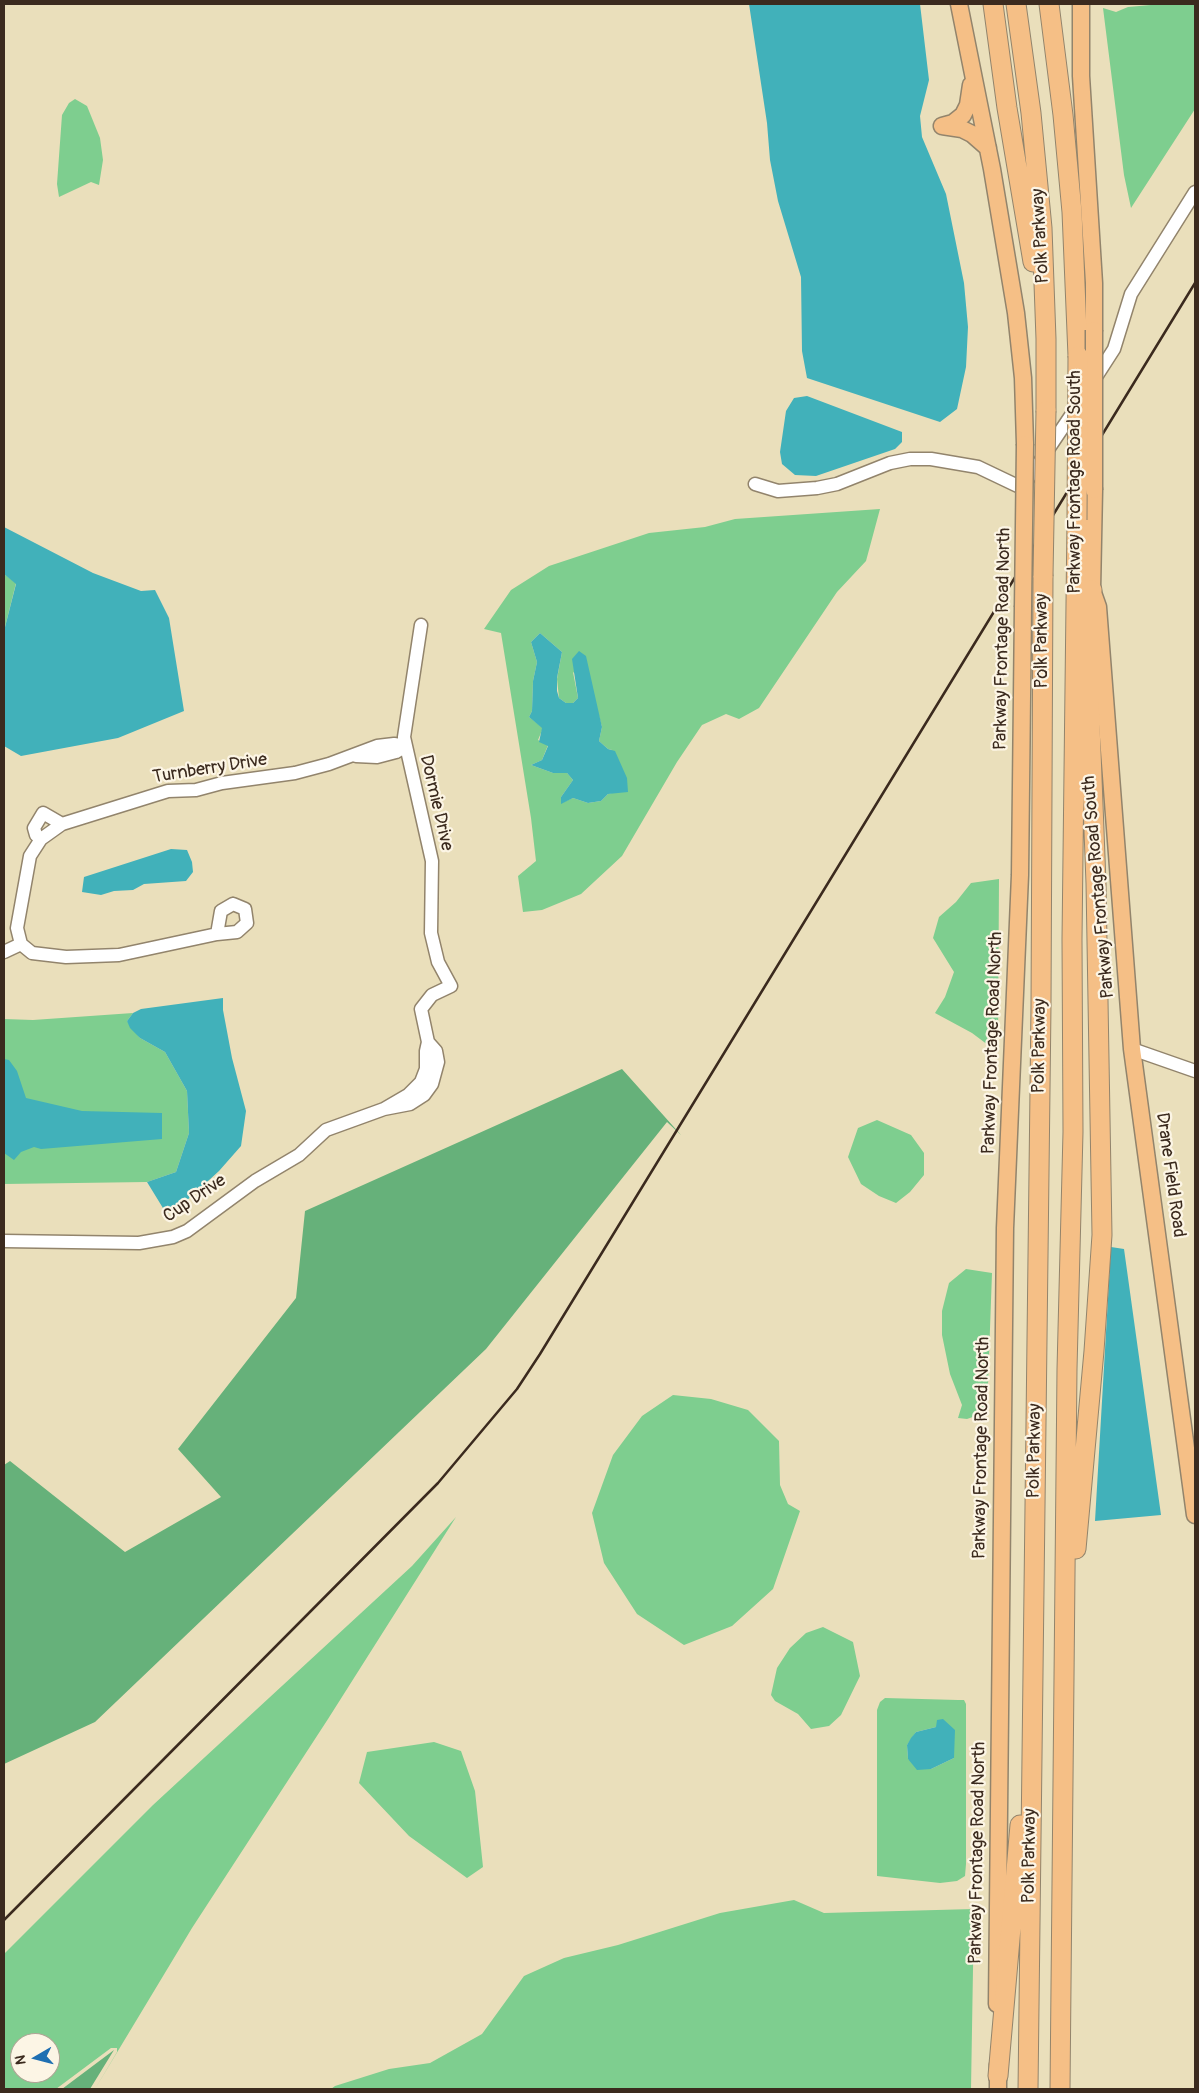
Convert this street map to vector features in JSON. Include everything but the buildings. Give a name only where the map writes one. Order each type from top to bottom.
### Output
[{"type":"highway","points":[[994,4],[1046,358]]},
{"type":"highway","name":"Polk Parkway","points":[[1016,4],[1038,177],[1046,358],[1041,1006],[1028,2089]]},
{"type":"highway","name":"Polk Parkway","points":[[1049,4],[1064,115],[1072,212],[1078,356],[1072,939],[1073,1132],[1067,1359],[1060,2089]]},
{"type":"highway","points":[[1064,1680],[1094,1351],[1102,1235],[1096,883],[1089,699],[1089,600],[1092,590]]},
{"type":"highway","points":[[998,2083],[1032,1687]]},
{"type":"highway","points":[[1061,1989],[1070,2089]]},
{"type":"main road","name":"Parkway Frontage Road North","points":[[959,4],[988,148],[1016,313],[1023,378],[1025,444],[1021,824],[1006,1218],[1003,1362],[996,1957],[998,2083]]},
{"type":"main road","name":"Parkway Frontage Road South","points":[[1081,4],[1081,76],[1094,283],[1092,590],[1098,607],[1100,664],[1132,1049]]},
{"type":"main road","points":[[972,72],[968,105],[964,113],[953,123],[942,126],[972,134],[988,148]]},
{"type":"main road","name":"Drane Field Road","points":[[1132,1049],[1190,1442],[1195,1515]]},
{"type":"street","points":[[755,484],[778,491],[817,488],[837,484],[890,463],[910,459],[931,459],[978,467],[1022,488],[1114,350],[1131,294],[1195,192]]},
{"type":"street","name":"Dormie Drive","points":[[422,625],[405,720],[406,746],[432,861],[431,933],[438,962],[451,986],[432,995],[421,1008],[428,1042],[436,1051],[437,1057],[437,1072],[428,1078]]},
{"type":"street","name":"Turnberry Drive","points":[[21,944],[18,928],[28,865],[41,839],[62,824],[168,791],[196,790],[222,783],[295,773],[376,746],[394,744],[406,746]]},
{"type":"street","points":[[41,839],[36,835],[34,828],[44,813],[62,824]]},
{"type":"street","points":[[4,952],[21,944],[32,953],[39,955],[95,957],[145,951],[217,934]]},
{"type":"street","points":[[1132,1049],[1194,1067]]},
{"type":"street","name":"Cup Drive","points":[[4,1241],[139,1243],[173,1237],[187,1230],[255,1180],[299,1155],[326,1130],[384,1109],[408,1095],[428,1078]]},
{"type":"green space","points":[[1195,4],[1195,109],[1131,208],[1124,175],[1103,8],[1116,12],[1128,7]]},
{"type":"green space","points":[[75,99],[87,106],[100,138],[103,160],[99,185],[91,182],[59,197],[57,184],[62,115],[69,103]]},
{"type":"green space","points":[[880,509],[866,561],[837,592],[759,708],[739,719],[726,714],[702,725],[677,762],[622,856],[581,894],[542,910],[523,912],[518,876],[536,861],[531,818],[501,633],[484,629],[511,590],[549,566],[649,533],[705,527],[735,519]],"holes":[[[540,633],[562,652],[557,679],[559,698],[566,703],[573,703],[578,698],[573,672],[591,687],[602,727],[599,741],[612,750],[616,792],[608,794],[601,801],[588,803],[573,798],[561,803],[561,797],[573,780],[567,773],[553,773],[531,765],[542,760],[548,745],[538,740],[543,728],[529,717],[532,711],[533,681],[537,662],[531,642]]]},
{"type":"green space","points":[[4,574],[16,583],[4,631]]},
{"type":"green space","points":[[4,631],[6,685],[4,688]]},
{"type":"green space","points":[[999,879],[998,1046],[992,1048],[972,1033],[935,1013],[945,997],[954,972],[933,938],[939,917],[956,902],[971,883]]},
{"type":"green space","points":[[133,1013],[127,1021],[140,1038],[165,1052],[187,1091],[189,1133],[176,1172],[147,1182],[4,1184],[4,1019],[33,1020]]},
{"type":"green space","points":[[622,1069],[681,1135],[667,1122],[486,1349],[95,1722],[4,1764],[4,1465],[10,1461],[125,1552],[221,1497],[178,1449],[296,1298],[305,1211]]},
{"type":"green space","points":[[877,1120],[911,1135],[924,1153],[924,1175],[910,1192],[896,1203],[879,1196],[861,1184],[848,1157],[858,1128]]},
{"type":"green space","points":[[966,1269],[992,1273],[987,1412],[967,1419],[958,1418],[962,1405],[950,1374],[942,1335],[942,1311],[949,1283]]},
{"type":"green space","points":[[673,1395],[711,1399],[748,1410],[779,1441],[780,1485],[788,1504],[800,1511],[773,1589],[732,1626],[684,1645],[637,1614],[604,1563],[592,1513],[613,1455],[642,1416]]},
{"type":"green space","points":[[456,1517],[192,1928],[95,2089],[117,2052],[117,2048],[111,2048],[56,2089],[4,2089],[4,1954],[153,1805],[412,1566]]},
{"type":"green space","points":[[823,1627],[853,1642],[860,1676],[841,1715],[829,1726],[811,1729],[798,1714],[775,1701],[771,1695],[777,1668],[790,1648],[806,1633]]},
{"type":"green space","points":[[885,1698],[964,1700],[966,1704],[966,1864],[965,1876],[957,1881],[940,1883],[877,1876],[877,1710],[880,1702]],"holes":[[[936,1727],[954,1758],[931,1769],[908,1759],[907,1745],[916,1732]]]},
{"type":"green space","points":[[434,1742],[461,1751],[475,1791],[483,1867],[467,1878],[409,1836],[359,1783],[367,1752]]},
{"type":"green space","points":[[794,1900],[824,1913],[974,1909],[971,2089],[331,2089],[335,2086],[389,2069],[430,2063],[482,2034],[524,1976],[564,1958],[618,1945],[720,1913]]},
{"type":"green space","points":[[114,2050],[90,2089],[62,2089]]},
{"type":"water","points":[[749,4],[920,4],[929,80],[920,116],[922,137],[946,194],[964,283],[968,327],[966,367],[957,409],[940,422],[807,378],[802,351],[801,277],[778,201],[770,160],[767,123]]},
{"type":"water","points":[[807,396],[902,432],[902,442],[895,449],[816,476],[795,475],[782,464],[780,452],[786,411],[794,398]]},
{"type":"water","points":[[4,527],[93,573],[141,591],[155,590],[169,618],[184,711],[118,738],[21,756],[4,746],[4,631],[16,584],[4,574]]},
{"type":"water","points":[[540,633],[562,652],[557,678],[557,691],[559,698],[566,703],[573,703],[578,698],[572,659],[579,651],[586,656],[602,727],[599,741],[608,749],[615,751],[627,778],[628,792],[608,794],[601,801],[588,803],[573,798],[561,804],[561,797],[573,780],[567,773],[553,773],[531,765],[542,760],[548,746],[539,742],[542,728],[529,717],[532,711],[533,681],[537,662],[531,642]]},
{"type":"water","points":[[171,849],[187,850],[192,862],[193,872],[186,881],[144,884],[133,890],[114,891],[101,895],[82,892],[84,877]]},
{"type":"water","points":[[223,998],[223,1010],[232,1058],[246,1111],[241,1146],[219,1171],[174,1212],[166,1213],[147,1182],[176,1172],[189,1133],[187,1091],[165,1052],[140,1038],[130,1028],[127,1021],[133,1013],[141,1009]]},
{"type":"water","points":[[4,1059],[9,1060],[17,1071],[26,1098],[82,1111],[162,1113],[162,1139],[41,1149],[34,1147],[21,1152],[14,1160],[4,1153]]},
{"type":"water","points":[[1111,1247],[1124,1249],[1161,1515],[1095,1521]]},
{"type":"water","points":[[943,1719],[955,1730],[954,1758],[931,1769],[917,1770],[908,1759],[907,1745],[916,1732],[936,1727],[937,1720]]},
{"type":"railway","points":[[4,1920],[438,1483],[517,1389],[1195,283]]}]
